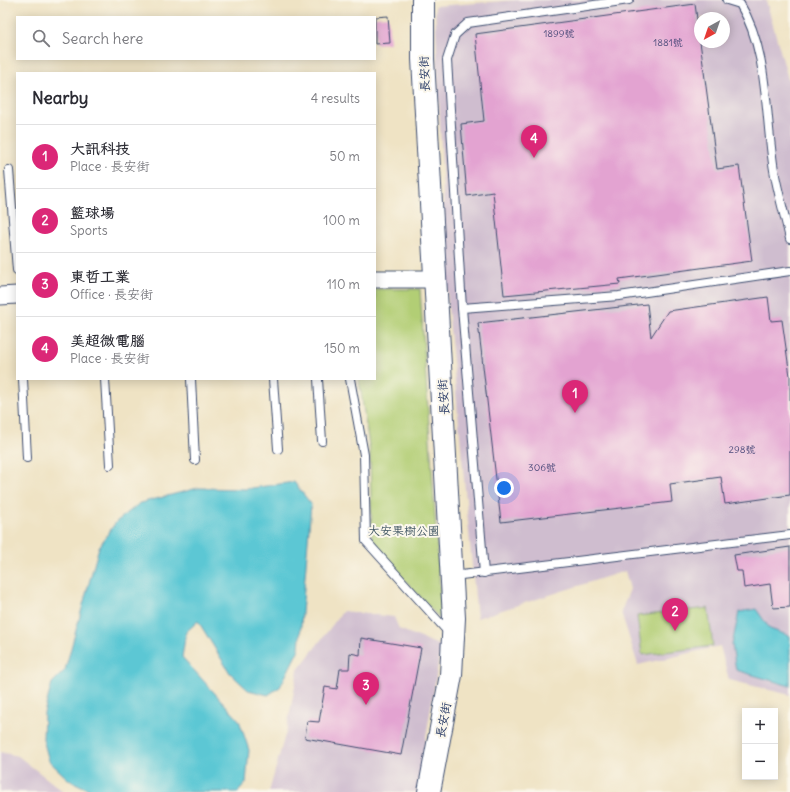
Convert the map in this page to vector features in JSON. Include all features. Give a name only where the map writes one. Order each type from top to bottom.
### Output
[{"type":"street","name":"長安街","points":[[423,0],[423,59],[434,279],[443,402],[454,618],[451,675],[429,792]]},
{"type":"street","points":[[376,279],[434,279]]},
{"type":"street","points":[[0,296],[16,295]]},
{"type":"lane","points":[[484,572],[462,308],[447,60],[454,35],[468,23],[630,0]]},
{"type":"lane","points":[[727,0],[740,4],[747,15],[759,53],[774,171],[790,239]]},
{"type":"lane","points":[[9,170],[16,258]]},
{"type":"lane","points":[[462,308],[619,296],[790,271]]},
{"type":"lane","points":[[23,380],[27,458]]},
{"type":"lane","points":[[105,380],[110,465]]},
{"type":"lane","points":[[191,380],[195,460]]},
{"type":"lane","points":[[273,380],[278,449]]},
{"type":"lane","points":[[318,380],[322,441]]},
{"type":"lane","points":[[350,380],[364,455],[366,541],[453,638]]},
{"type":"lane","points":[[452,576],[790,536]]},
{"type":"shaded area","points":[[518,0],[766,0],[790,86],[790,695],[729,680],[720,646],[638,665],[621,612],[630,589],[625,571],[477,618],[448,307],[435,6]]},
{"type":"shaded area","points":[[343,611],[394,617],[399,629],[441,646],[417,792],[269,792],[287,728],[298,670]]},
{"type":"shaded area","points":[[0,752],[18,756],[64,792],[0,792]]},
{"type":"green space","name":"大安果樹公園","points":[[376,289],[420,289],[442,621],[372,544],[370,452],[359,380],[376,380]]},
{"type":"green space","points":[[708,608],[713,646],[642,655],[637,616]]},
{"type":"water","points":[[294,482],[311,504],[299,649],[280,687],[268,695],[248,690],[230,673],[198,621],[186,632],[182,657],[239,720],[249,750],[246,783],[238,792],[94,792],[69,780],[49,761],[43,739],[44,713],[52,683],[65,670],[99,547],[116,522],[140,503],[198,488],[245,489]]},
{"type":"water","points":[[756,609],[770,629],[790,636],[790,686],[736,670],[732,645],[739,612]]},
{"type":"building","points":[[695,4],[696,12],[694,12],[694,48],[701,48],[717,169],[739,166],[752,261],[619,279],[620,284],[504,295],[493,192],[467,196],[461,124],[484,121],[475,34]]},
{"type":"building","points":[[388,16],[390,43],[376,44],[376,17]]},
{"type":"building","points":[[768,297],[771,321],[782,320],[790,376],[790,495],[725,504],[721,477],[670,484],[672,502],[501,522],[478,323],[647,304],[651,337],[668,311]]},
{"type":"building","points":[[790,547],[790,607],[773,608],[770,584],[744,588],[742,571],[737,571],[734,555]]},
{"type":"building","points":[[361,638],[421,648],[401,755],[305,738],[307,721],[319,722],[325,687],[337,689],[340,669],[349,669],[350,653],[360,655]]},
{"type":"place","name":"美超微電腦","points":[[534,158]]},
{"type":"place","name":"大訊科技","points":[[575,413]]},
{"type":"place","name":"籃球場","points":[[675,631]]},
{"type":"place","name":"東哲工業","points":[[366,705]]}]
